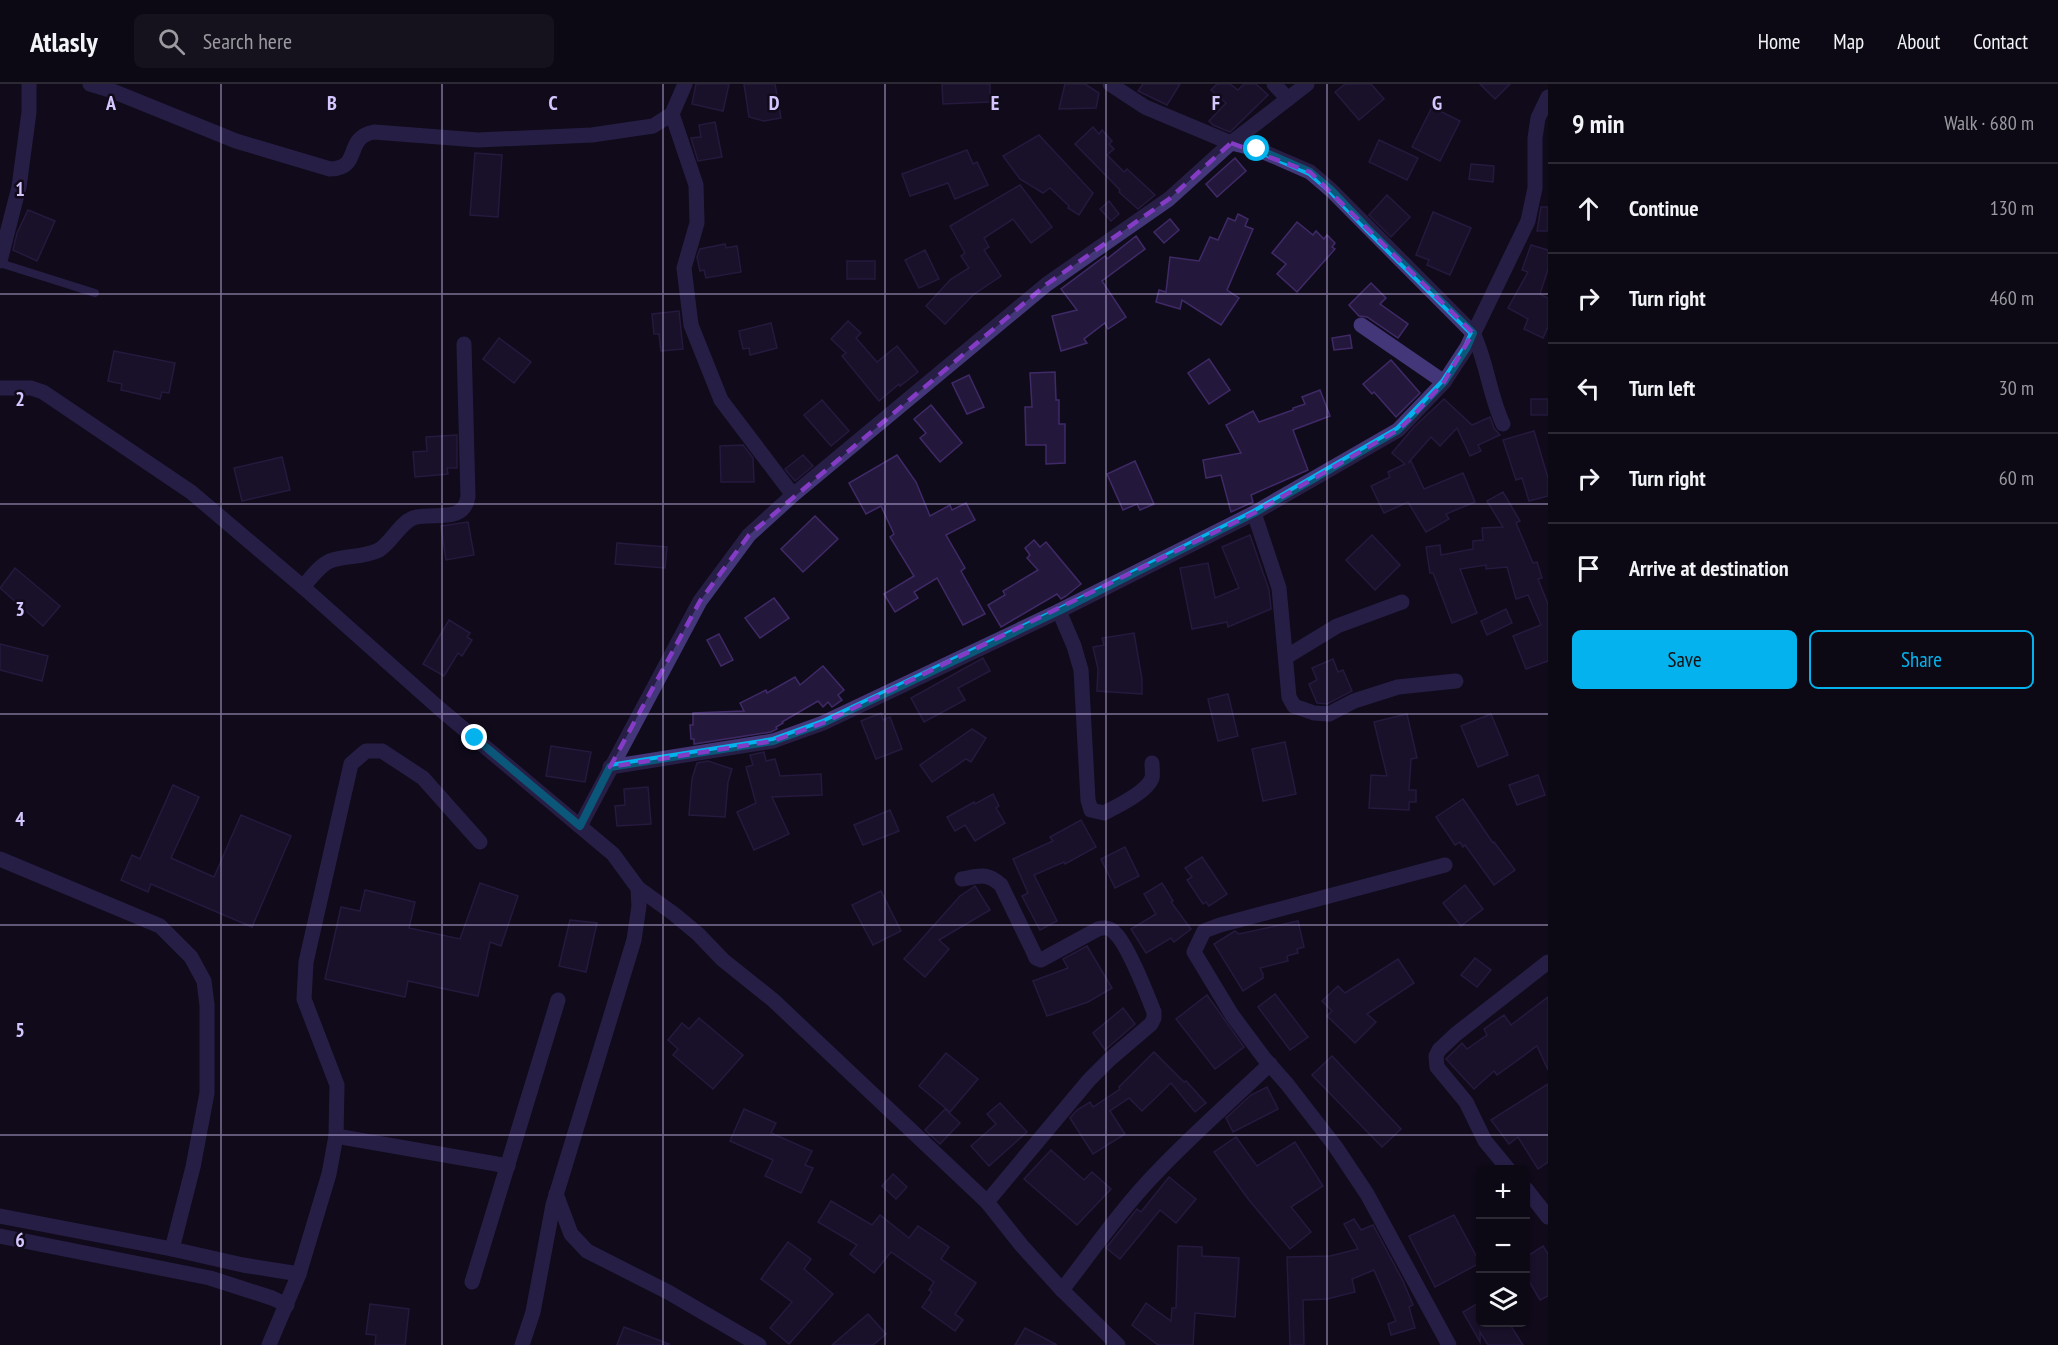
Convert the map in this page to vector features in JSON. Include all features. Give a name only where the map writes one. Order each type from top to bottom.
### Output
[{"type":"street","points":[[0,262],[19,187],[29,112],[29,84]]},
{"type":"street","points":[[90,84],[236,141],[330,169],[340,169],[347,164],[359,138],[363,134],[374,132],[478,140],[592,135],[653,126],[672,114],[685,84]]},
{"type":"street","points":[[1110,84],[1145,107],[1231,143],[1257,149],[1310,172],[1331,190],[1473,333],[1484,357],[1494,404],[1503,424]]},
{"type":"street","points":[[1274,84],[1288,99]]},
{"type":"street","points":[[580,826],[700,601],[749,535],[793,495],[1047,284],[1168,199],[1231,143],[1306,84]]},
{"type":"street","points":[[610,767],[773,741],[823,723],[1059,611],[1254,513],[1398,430],[1444,382],[1467,347],[1528,220],[1535,188],[1535,138],[1538,118],[1548,97]]},
{"type":"street","points":[[672,114],[696,185],[697,223],[684,268],[691,325],[721,400],[793,495]]},
{"type":"street","points":[[1361,325],[1444,382]]},
{"type":"street","points":[[303,587],[327,562],[363,556],[381,549],[408,520],[416,517],[457,514],[466,506],[468,497],[464,344]]},
{"type":"street","points":[[0,388],[31,388],[43,392],[191,492],[303,587],[440,709],[613,854],[638,888],[690,927],[723,960],[772,1000],[987,1202],[1022,1246],[1062,1290],[1118,1345]]},
{"type":"street","points":[[1254,513],[1279,588],[1289,697],[1294,706],[1314,713],[1329,714],[1354,701],[1398,687],[1456,681]]},
{"type":"street","points":[[1286,657],[1337,626],[1402,602]]},
{"type":"street","points":[[1059,611],[1074,646],[1081,670],[1088,800],[1091,810],[1104,813],[1145,787],[1152,779],[1152,763]]},
{"type":"street","points":[[269,1345],[299,1274],[329,1174],[336,1136],[337,1085],[304,999],[306,962],[351,764],[366,751],[382,752],[423,778],[480,843]]},
{"type":"street","points":[[0,859],[159,926],[191,957],[204,981],[207,1005],[207,1093],[193,1167],[172,1249]]},
{"type":"street","points":[[1445,865],[1220,924],[1204,931],[1194,952],[1232,1015],[1335,1146],[1367,1194],[1449,1345]]},
{"type":"street","points":[[962,879],[985,875],[994,878],[1001,885],[1036,958],[1041,960],[1098,929],[1106,927],[1114,931],[1122,942],[1154,1011],[1151,1024],[1089,1080],[987,1202]]},
{"type":"street","points":[[522,1345],[532,1312],[556,1194],[634,940],[639,906],[638,888]]},
{"type":"street","points":[[1505,1165],[1485,1141],[1466,1102],[1437,1067],[1436,1056],[1439,1050],[1456,1034],[1548,962]]},
{"type":"street","points":[[472,1282],[558,1000]]},
{"type":"street","points":[[1062,1290],[1155,1174],[1192,1136],[1270,1064]]},
{"type":"street","points":[[336,1136],[508,1166]]},
{"type":"street","points":[[556,1194],[571,1234],[587,1251],[668,1292],[759,1345]]},
{"type":"street","points":[[1530,1195],[1548,1217]]},
{"type":"street","points":[[0,1216],[277,1272],[299,1274]]},
{"type":"street","points":[[19,1240],[22,1220]]},
{"type":"street","points":[[0,1236],[210,1278],[273,1298],[287,1305]]},
{"type":"lane","points":[[0,262],[95,293]]},
{"type":"highlighted area","points":[[1231,143],[1310,172],[1473,333],[1444,382],[1413,416],[1398,430],[1254,513],[823,723],[773,741],[610,767],[700,601],[749,535],[1047,284],[1169,199]]},
{"type":"building","points":[[696,84],[729,84],[723,111],[692,104]]},
{"type":"building","points":[[744,84],[775,84],[781,118],[764,121],[749,117]]},
{"type":"building","points":[[942,84],[990,84],[990,102],[943,104]]},
{"type":"building","points":[[1065,84],[1085,84],[1099,93],[1096,108],[1059,109]]},
{"type":"building","points":[[1143,84],[1180,84],[1167,105],[1138,91]]},
{"type":"building","points":[[1217,84],[1230,84],[1238,90],[1244,84],[1256,84],[1268,95],[1230,132],[1209,121],[1226,103],[1211,90]]},
{"type":"building","points":[[1345,84],[1371,84],[1384,99],[1359,120],[1335,92]]},
{"type":"building","points":[[1480,84],[1510,84],[1495,99]]},
{"type":"building","points":[[1432,107],[1460,121],[1440,161],[1412,147]]},
{"type":"building","points":[[715,122],[722,157],[698,161],[691,138],[701,137],[699,125]]},
{"type":"building","points":[[1093,127],[1099,134],[1102,130],[1112,141],[1109,144],[1114,149],[1107,155],[1124,172],[1127,169],[1155,195],[1138,209],[1119,192],[1120,190],[1075,144]]},
{"type":"building","points":[[1039,135],[1093,193],[1079,215],[1068,208],[1069,206],[1050,188],[1043,193],[1020,179],[1003,156]]},
{"type":"building","points":[[1379,140],[1418,158],[1407,180],[1369,162]]},
{"type":"building","points":[[967,150],[973,164],[977,162],[988,185],[955,199],[948,183],[910,196],[902,174]]},
{"type":"building","points":[[475,153],[502,155],[498,217],[470,215]]},
{"type":"building","points":[[1235,158],[1246,171],[1217,197],[1206,184]]},
{"type":"building","points":[[1471,164],[1494,166],[1493,182],[1469,179]]},
{"type":"building","points":[[1020,185],[1052,227],[1031,243],[1013,219],[984,238],[989,247],[984,250],[1001,276],[973,295],[945,324],[926,306],[951,279],[969,268],[961,256],[965,253],[950,226]]},
{"type":"building","points":[[1387,195],[1410,217],[1391,237],[1369,215]]},
{"type":"building","points":[[1109,201],[1119,214],[1111,221],[1100,209]]},
{"type":"building","points":[[1541,207],[1548,207],[1548,231],[1537,231]]},
{"type":"building","points":[[28,210],[55,221],[37,261],[13,250],[17,233]]},
{"type":"building","points":[[1433,212],[1471,228],[1450,275],[1427,265],[1429,260],[1416,255]]},
{"type":"building","points":[[1238,214],[1248,219],[1245,226],[1253,229],[1227,290],[1239,298],[1221,325],[1182,300],[1180,309],[1156,302],[1159,290],[1166,292],[1170,257],[1199,261],[1210,237],[1218,240],[1228,218],[1235,221]]},
{"type":"building","points":[[1170,219],[1179,230],[1164,243],[1154,232]]},
{"type":"building","points":[[1297,222],[1313,235],[1316,231],[1324,239],[1327,235],[1335,243],[1332,247],[1335,249],[1297,292],[1277,274],[1286,264],[1272,253]]},
{"type":"building","points":[[1136,236],[1145,249],[1102,281],[1126,317],[1108,329],[1105,323],[1084,339],[1087,343],[1061,351],[1052,316],[1077,310],[1061,289],[1105,256],[1107,259]]},
{"type":"building","points":[[725,244],[726,248],[737,246],[741,272],[706,278],[704,270],[700,271],[697,257],[700,249]]},
{"type":"building","points":[[1531,245],[1548,250],[1548,269],[1540,294],[1548,298],[1548,327],[1543,338],[1524,329],[1528,319],[1508,308],[1528,272],[1522,270]]},
{"type":"building","points":[[925,250],[939,279],[919,288],[905,260]]},
{"type":"building","points":[[847,261],[875,261],[875,279],[847,279]]},
{"type":"building","points":[[1371,283],[1386,298],[1380,304],[1408,324],[1398,338],[1367,317],[1359,316],[1349,305]]},
{"type":"building","points":[[679,311],[683,349],[661,351],[659,334],[654,334],[652,314]]},
{"type":"building","points":[[848,321],[861,333],[856,338],[877,362],[897,346],[918,372],[879,401],[842,356],[846,353],[831,339]]},
{"type":"building","points":[[771,323],[777,348],[750,355],[749,348],[743,349],[739,331]]},
{"type":"building","points":[[1350,335],[1352,348],[1334,350],[1332,338]]},
{"type":"building","points":[[499,338],[531,362],[514,383],[483,359]]},
{"type":"building","points":[[114,351],[175,363],[169,393],[162,392],[160,399],[121,390],[122,384],[108,381]]},
{"type":"building","points":[[1209,359],[1230,390],[1209,404],[1188,373]]},
{"type":"building","points":[[1391,360],[1420,393],[1396,417],[1374,392],[1372,394],[1363,384]]},
{"type":"building","points":[[1055,372],[1056,400],[1059,400],[1059,424],[1065,424],[1065,463],[1046,464],[1046,445],[1026,445],[1025,407],[1032,407],[1030,373]]},
{"type":"building","points":[[969,375],[984,407],[967,414],[952,383]]},
{"type":"building","points":[[1320,390],[1330,416],[1293,430],[1308,470],[1251,495],[1253,502],[1231,512],[1221,475],[1206,478],[1203,460],[1241,453],[1226,425],[1253,411],[1259,422],[1293,410],[1305,404],[1302,397]]},
{"type":"building","points":[[1444,399],[1472,425],[1490,417],[1494,428],[1500,435],[1478,445],[1481,451],[1470,456],[1457,428],[1440,446],[1431,437],[1408,463],[1411,461],[1424,489],[1463,473],[1475,502],[1446,514],[1449,519],[1426,532],[1408,502],[1384,513],[1371,486],[1390,477],[1388,472],[1405,464],[1392,453],[1414,427]]},
{"type":"building","points":[[1531,399],[1548,399],[1548,415],[1531,415]]},
{"type":"building","points":[[822,400],[849,431],[831,446],[804,415]]},
{"type":"building","points":[[931,405],[962,443],[940,462],[920,438],[926,433],[914,419]]},
{"type":"building","points":[[1534,431],[1548,478],[1548,496],[1529,501],[1522,478],[1516,480],[1503,440]]},
{"type":"building","points":[[457,435],[457,468],[447,468],[448,474],[415,477],[413,452],[427,451],[426,437]]},
{"type":"building","points":[[743,445],[753,458],[754,482],[721,482],[720,446]]},
{"type":"building","points":[[803,455],[813,466],[795,481],[785,469]]},
{"type":"building","points":[[897,455],[916,482],[930,516],[950,505],[952,510],[966,503],[975,520],[946,535],[965,568],[961,571],[985,614],[963,625],[937,578],[914,592],[918,598],[895,612],[884,594],[914,576],[890,537],[894,534],[881,506],[866,514],[849,483]]},
{"type":"building","points":[[282,457],[290,490],[242,501],[234,468]]},
{"type":"building","points":[[1135,461],[1154,504],[1140,510],[1137,504],[1123,510],[1107,474]]},
{"type":"building","points":[[1503,492],[1520,521],[1516,523],[1533,563],[1537,562],[1542,578],[1538,579],[1548,604],[1548,661],[1526,669],[1513,636],[1541,625],[1528,595],[1516,599],[1507,567],[1486,569],[1486,565],[1460,569],[1477,613],[1452,623],[1433,573],[1430,573],[1426,547],[1440,545],[1441,555],[1473,549],[1473,541],[1483,540],[1482,528],[1503,527],[1487,501]]},
{"type":"building","points":[[815,516],[838,539],[803,572],[781,549]]},
{"type":"building","points":[[468,522],[474,555],[446,560],[441,526]]},
{"type":"building","points":[[1250,535],[1269,590],[1271,609],[1228,627],[1227,622],[1192,629],[1180,568],[1208,563],[1215,598],[1239,588],[1222,547]]},
{"type":"building","points":[[1372,535],[1400,565],[1375,590],[1346,560]]},
{"type":"building","points":[[1034,540],[1040,547],[1046,542],[1081,584],[1061,599],[1057,594],[1001,627],[988,605],[1005,595],[1003,591],[1038,570],[1027,558],[1030,555],[1025,548]]},
{"type":"building","points":[[617,543],[667,547],[665,568],[615,564]]},
{"type":"building","points":[[15,568],[60,606],[43,626],[0,588]]},
{"type":"building","points":[[774,598],[789,618],[760,638],[745,618]]},
{"type":"building","points":[[1506,609],[1512,623],[1487,635],[1481,621]]},
{"type":"building","points":[[449,620],[470,633],[467,637],[472,640],[462,656],[458,653],[444,676],[423,664]]},
{"type":"building","points":[[1134,633],[1142,679],[1142,694],[1097,691],[1098,669],[1093,647],[1104,645],[1102,638]]},
{"type":"building","points":[[719,634],[733,660],[721,666],[707,640]]},
{"type":"building","points":[[0,644],[48,656],[42,681],[0,670]]},
{"type":"building","points":[[983,658],[990,671],[958,688],[965,700],[924,722],[911,698]]},
{"type":"building","points":[[1333,659],[1338,672],[1343,670],[1352,691],[1327,704],[1317,703],[1309,684],[1317,680],[1312,668]]},
{"type":"building","points":[[823,666],[844,690],[838,695],[842,700],[832,707],[828,702],[823,707],[818,701],[782,722],[776,727],[777,729],[771,732],[694,744],[694,739],[691,739],[690,725],[693,725],[693,713],[744,711],[740,703],[766,690],[767,693],[795,677],[800,685]]},
{"type":"building","points":[[1228,694],[1238,736],[1218,741],[1208,699]]},
{"type":"building","points":[[881,713],[883,720],[890,717],[902,749],[876,759],[861,721]]},
{"type":"building","points":[[1407,714],[1417,758],[1411,759],[1409,790],[1416,790],[1416,802],[1409,802],[1409,810],[1369,808],[1371,775],[1387,776],[1374,722]]},
{"type":"building","points":[[1491,714],[1508,755],[1478,767],[1461,726]]},
{"type":"building","points":[[972,729],[986,738],[971,762],[966,759],[932,782],[920,765]]},
{"type":"building","points":[[1285,742],[1296,794],[1263,801],[1252,749]]},
{"type":"building","points":[[551,746],[591,752],[585,782],[546,776]]},
{"type":"building","points":[[764,752],[766,761],[775,759],[780,776],[821,774],[822,795],[772,797],[789,834],[754,850],[737,812],[756,803],[746,767],[753,765],[750,755]]},
{"type":"building","points":[[708,761],[732,769],[728,782],[725,817],[689,815],[692,779],[697,763]]},
{"type":"building","points":[[1538,775],[1545,795],[1517,805],[1509,785]]},
{"type":"building","points":[[173,785],[199,797],[171,858],[214,877],[241,815],[291,836],[252,927],[151,884],[148,892],[121,880],[132,855],[140,859]]},
{"type":"building","points":[[648,787],[651,824],[617,826],[615,806],[625,805],[624,789]]},
{"type":"building","points":[[993,794],[999,806],[996,808],[1005,823],[975,841],[965,825],[955,831],[947,817]]},
{"type":"building","points":[[1463,799],[1515,870],[1494,885],[1465,845],[1463,847],[1460,842],[1455,845],[1436,817]]},
{"type":"building","points":[[890,810],[899,831],[863,845],[854,825]]},
{"type":"building","points":[[1081,820],[1096,847],[1065,864],[1064,862],[1034,875],[1057,921],[1040,930],[1022,896],[1028,893],[1013,859],[1053,841],[1050,837]]},
{"type":"building","points":[[1125,847],[1139,876],[1115,888],[1101,859]]},
{"type":"building","points":[[1202,857],[1227,894],[1209,906],[1206,902],[1203,904],[1187,880],[1192,877],[1185,868]]},
{"type":"building","points":[[480,883],[518,896],[501,946],[490,942],[478,996],[408,981],[405,997],[325,979],[341,907],[360,911],[365,890],[415,902],[409,928],[460,939]]},
{"type":"building","points":[[1162,883],[1173,901],[1171,902],[1191,929],[1174,942],[1171,938],[1146,953],[1131,929],[1156,914],[1144,894]]},
{"type":"building","points":[[1465,885],[1483,909],[1461,926],[1443,903]]},
{"type":"building","points":[[975,886],[990,910],[939,940],[949,949],[925,977],[904,959],[960,896]]},
{"type":"building","points":[[881,891],[901,931],[873,945],[852,905]]},
{"type":"building","points":[[570,920],[597,923],[586,972],[559,966]]},
{"type":"building","points":[[1298,921],[1304,947],[1297,949],[1298,953],[1287,956],[1288,961],[1260,968],[1263,978],[1243,991],[1214,944],[1235,931],[1239,934]]},
{"type":"building","points":[[1087,946],[1112,988],[1088,1002],[1047,1016],[1033,981],[1068,968],[1063,959]]},
{"type":"building","points":[[1475,958],[1491,970],[1477,987],[1461,975]]},
{"type":"building","points":[[1398,959],[1414,983],[1367,1014],[1376,1022],[1355,1043],[1327,1016],[1332,1011],[1322,1001],[1338,986],[1345,993]]},
{"type":"building","points":[[1275,994],[1308,1037],[1290,1050],[1258,1007]]},
{"type":"building","points":[[1207,995],[1244,1047],[1215,1069],[1176,1019]]},
{"type":"building","points":[[1548,997],[1548,1070],[1537,1046],[1497,1075],[1494,1071],[1474,1089],[1446,1059],[1462,1043],[1467,1049],[1487,1035],[1484,1029],[1504,1015],[1511,1025]]},
{"type":"building","points":[[1123,1008],[1135,1024],[1105,1050],[1093,1033]]},
{"type":"building","points":[[699,1018],[743,1055],[713,1089],[673,1055],[678,1049],[668,1040],[682,1023],[689,1029]]},
{"type":"building","points":[[1154,1052],[1206,1103],[1195,1112],[1171,1083],[1142,1111],[1129,1098],[1110,1111],[1125,1134],[1093,1154],[1070,1118],[1077,1110],[1090,1102],[1093,1107],[1120,1089],[1119,1087]]},
{"type":"building","points":[[946,1053],[978,1079],[950,1112],[919,1086]]},
{"type":"building","points":[[1332,1056],[1401,1129],[1382,1147],[1312,1075]]},
{"type":"building","points":[[1548,1084],[1548,1162],[1538,1169],[1518,1137],[1509,1144],[1491,1120]]},
{"type":"building","points":[[1267,1087],[1278,1109],[1233,1132],[1226,1118],[1251,1095]]},
{"type":"building","points":[[1000,1103],[1027,1132],[989,1166],[971,1146],[996,1124],[987,1114]]},
{"type":"building","points":[[744,1109],[776,1123],[771,1133],[812,1151],[805,1165],[813,1168],[801,1193],[765,1176],[773,1160],[730,1141]]},
{"type":"building","points":[[945,1109],[960,1123],[940,1144],[925,1130]]},
{"type":"building","points":[[1236,1137],[1257,1166],[1295,1142],[1323,1186],[1291,1207],[1311,1232],[1290,1249],[1249,1200],[1214,1152]]},
{"type":"building","points":[[1051,1150],[1084,1180],[1092,1172],[1111,1189],[1077,1225],[1024,1179]]},
{"type":"building","points":[[893,1174],[907,1187],[896,1199],[882,1186]]},
{"type":"building","points":[[1169,1177],[1196,1199],[1176,1223],[1160,1210],[1120,1259],[1106,1248],[1137,1209],[1141,1212]]},
{"type":"building","points":[[831,1201],[872,1225],[880,1215],[909,1238],[918,1226],[949,1247],[941,1259],[976,1283],[955,1314],[963,1320],[955,1331],[922,1307],[932,1292],[929,1290],[934,1282],[891,1252],[874,1273],[850,1254],[857,1245],[818,1222]]},
{"type":"building","points":[[1454,1215],[1476,1256],[1476,1265],[1435,1287],[1409,1236]]},
{"type":"building","points":[[1354,1219],[1361,1230],[1373,1225],[1413,1305],[1409,1307],[1415,1328],[1391,1335],[1388,1324],[1396,1321],[1374,1270],[1352,1279],[1355,1292],[1327,1299],[1303,1300],[1304,1345],[1290,1345],[1287,1257],[1330,1256],[1358,1249],[1344,1224]]},
{"type":"building","points":[[788,1242],[811,1259],[804,1269],[833,1294],[789,1344],[770,1328],[792,1302],[761,1279]]},
{"type":"building","points":[[1178,1246],[1202,1247],[1202,1256],[1239,1258],[1235,1317],[1195,1313],[1193,1345],[1158,1345],[1132,1325],[1146,1303],[1171,1321],[1172,1308],[1176,1308]]},
{"type":"building","points":[[1543,1246],[1548,1254],[1548,1296],[1540,1300],[1530,1283],[1530,1254]]},
{"type":"building","points":[[370,1304],[409,1309],[405,1345],[375,1345],[376,1335],[366,1334]]},
{"type":"building","points":[[1476,1304],[1476,1327],[1512,1327],[1523,1345],[1488,1345],[1480,1332],[1480,1342],[1463,1312]]},
{"type":"building","points":[[868,1314],[886,1334],[873,1345],[832,1345]]},
{"type":"building","points":[[624,1327],[669,1344],[669,1345],[617,1345]]},
{"type":"building","points":[[1025,1328],[1057,1345],[1015,1345]]},
{"type":"route","points":[[475,738],[580,826],[610,767],[773,741],[823,723],[903,683],[1059,611],[1254,513],[1398,430],[1444,382],[1467,347],[1473,333],[1331,190],[1310,172],[1257,149]]}]
